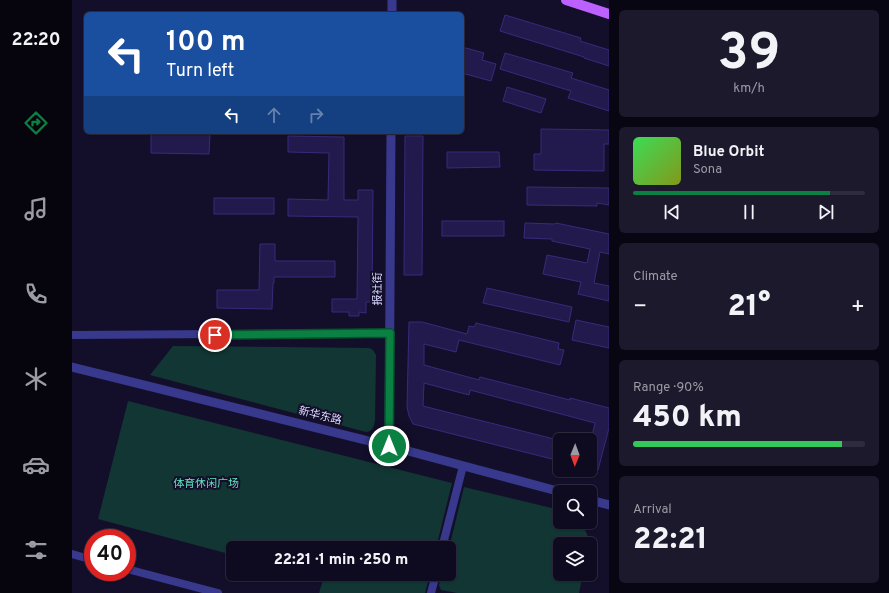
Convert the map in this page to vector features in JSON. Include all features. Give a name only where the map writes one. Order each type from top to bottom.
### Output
[{"type":"main road","points":[[566,0],[609,14]]},
{"type":"street","points":[[392,0],[392,12]]},
{"type":"street","name":"报社街","points":[[389,446],[391,134]]},
{"type":"street","points":[[72,336],[390,333]]},
{"type":"street","name":"新华东路","points":[[72,367],[389,446],[553,490]]},
{"type":"street","points":[[444,541],[463,466]]},
{"type":"street","points":[[597,502],[609,505]]},
{"type":"street","points":[[72,554],[84,557]]},
{"type":"street","points":[[136,571],[218,593]]},
{"type":"street","points":[[431,593],[434,581]]},
{"type":"green space","points":[[173,346],[369,348],[373,350],[376,355],[374,427],[372,430],[366,432],[150,375]]},
{"type":"green space","name":"体育休闲广场","points":[[128,401],[452,483],[438,541],[226,541],[226,553],[98,519]]},
{"type":"green space","points":[[464,487],[553,508],[553,529],[584,529],[587,534],[588,537],[553,537],[553,581],[582,581],[579,593],[457,593],[441,590],[439,585],[440,581],[456,581],[456,541],[451,541]]},
{"type":"green space","points":[[323,581],[428,581],[425,593],[319,593]]},
{"type":"building","points":[[505,15],[581,38],[580,41],[609,50],[609,66],[500,31]]},
{"type":"building","points":[[464,48],[484,53],[482,60],[496,64],[491,81],[464,74]]},
{"type":"building","points":[[505,53],[573,73],[571,78],[609,90],[609,111],[568,98],[571,91],[500,69]]},
{"type":"building","points":[[507,87],[546,99],[541,113],[503,101]]},
{"type":"building","points":[[541,129],[609,130],[609,144],[604,144],[604,171],[534,170],[534,154],[541,154]]},
{"type":"building","points":[[151,134],[210,134],[209,154],[151,153]]},
{"type":"building","points":[[288,136],[344,137],[344,200],[358,200],[358,190],[373,190],[372,302],[366,302],[366,313],[359,312],[359,316],[349,316],[349,312],[332,312],[332,299],[357,299],[358,217],[288,216],[288,199],[328,200],[329,153],[288,152]]},
{"type":"building","points":[[405,136],[423,136],[422,275],[404,275]]},
{"type":"building","points":[[447,152],[499,152],[500,167],[447,168]]},
{"type":"building","points":[[527,187],[609,188],[609,205],[597,203],[597,206],[527,205]]},
{"type":"building","points":[[214,198],[274,198],[274,214],[214,214]]},
{"type":"building","points":[[442,221],[504,221],[504,236],[442,236]]},
{"type":"building","points":[[525,223],[556,223],[609,234],[609,254],[600,252],[594,283],[609,286],[609,301],[578,294],[581,282],[543,274],[547,255],[587,263],[590,249],[552,241],[552,239],[524,238]]},
{"type":"building","points":[[260,244],[275,244],[275,261],[335,261],[335,277],[274,277],[272,309],[217,308],[217,290],[259,290]]},
{"type":"building","points":[[487,288],[572,307],[569,322],[483,303]]},
{"type":"building","points":[[576,320],[609,327],[609,348],[572,340]]},
{"type":"building","points":[[409,322],[422,322],[467,334],[469,326],[474,327],[476,323],[559,343],[558,349],[564,350],[560,365],[459,340],[456,352],[424,344],[424,365],[479,380],[480,377],[570,400],[570,398],[609,408],[609,428],[597,471],[597,433],[593,433],[595,423],[470,390],[469,395],[424,383],[423,406],[553,439],[553,459],[413,424],[407,407]]},
{"type":"route","points":[[215,335],[390,333],[389,446]]}]
